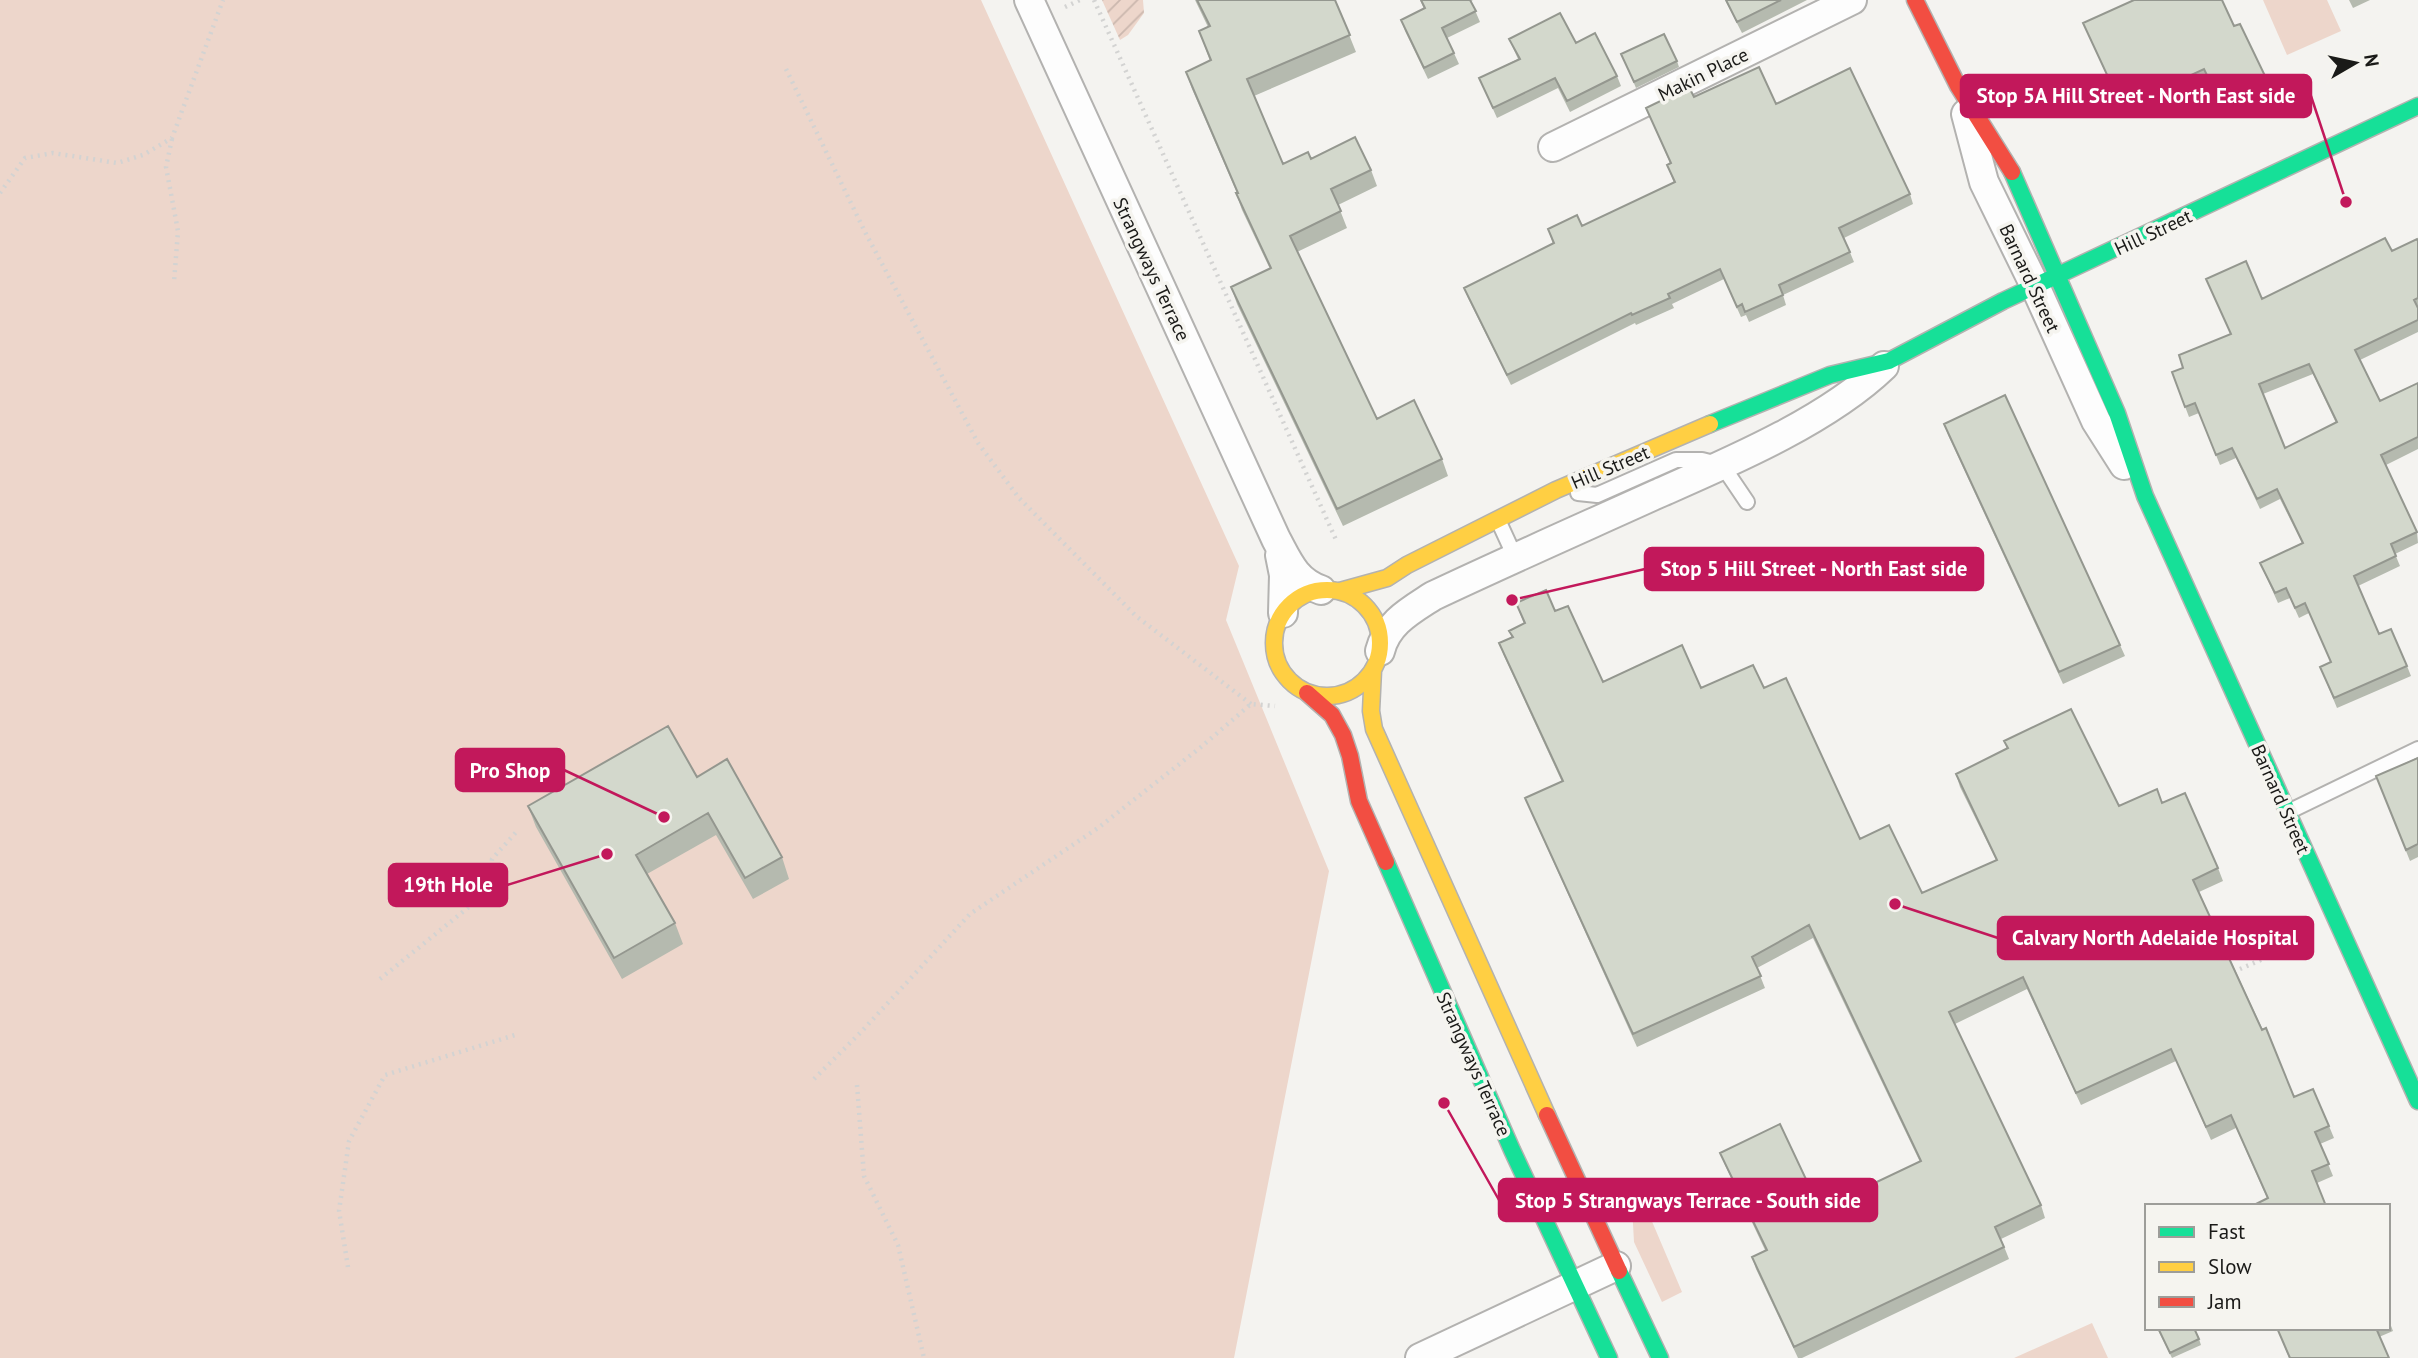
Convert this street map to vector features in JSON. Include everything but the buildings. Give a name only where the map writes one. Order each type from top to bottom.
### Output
[{"type":"street","name":"Strangways Terrace","points":[[1029,0],[1276,539],[1293,570],[1306,585],[1330,591]]},
{"type":"street","name":"Makin Place","points":[[1553,147],[1852,0]]},
{"type":"street","name":"Barnard Street","points":[[1915,0],[1958,86],[1984,182],[2046,282],[2096,421],[2145,496],[2418,1101]]},
{"type":"street","name":"Hill Street","points":[[1330,591],[1387,578],[1407,565],[1556,490],[1795,388],[1830,375],[1889,361],[2046,282],[2418,106]]},
{"type":"street","name":"Hill Street","points":[[1376,661],[1389,629],[1405,614],[1433,596],[1722,465],[1808,421],[1871,378],[1889,361]]},
{"type":"street","name":"Strangways Terrace","points":[[1276,539],[1284,575],[1283,613]]},
{"type":"street","points":[[1376,661],[1364,682],[1351,691],[1337,696],[1307,693],[1284,676],[1275,658],[1275,631],[1283,613],[1293,601],[1306,594],[1330,591],[1355,597],[1375,620],[1380,636],[1371,711],[1374,729],[1425,857],[1512,1054],[1660,1358]]},
{"type":"street","name":"Strangways Terrace","points":[[1307,693],[1331,714],[1335,721],[1353,765],[1359,801],[1396,871],[1573,1285],[1609,1358]]},
{"type":"street","points":[[1420,1358],[1616,1266]]},
{"type":"lane","points":[[1556,490],[1597,495],[1676,460],[1702,460],[1722,465],[1747,502]]},
{"type":"lane","points":[[1498,519],[1515,557]]},
{"type":"lane","points":[[2287,812],[2418,749]]},
{"type":"path","points":[[174,282],[178,231],[166,167],[172,138],[223,0]]},
{"type":"path","points":[[1094,0],[1337,542]]},
{"type":"path","points":[[786,69],[864,232],[978,443],[1019,498],[1136,616],[1251,704],[1282,706]]},
{"type":"path","points":[[0,193],[25,158],[53,153],[117,163],[143,155],[172,138]]},
{"type":"path","points":[[814,1079],[970,914],[1098,828],[1251,704]]},
{"type":"path","points":[[380,979],[475,902],[489,881],[492,859],[518,830]]},
{"type":"path","points":[[2240,970],[2295,946]]},
{"type":"path","points":[[348,1267],[339,1211],[349,1141],[385,1075],[515,1035]]},
{"type":"path","points":[[857,1085],[864,1176],[898,1245],[924,1358]]},
{"type":"shaded area","points":[[0,0],[981,0],[1239,566],[1226,620],[1329,871],[1234,1358],[0,1358]]},
{"type":"shaded area","points":[[1102,0],[1143,0],[1144,13],[1128,35],[1120,40]]},
{"type":"shaded area","points":[[2263,0],[2327,0],[2341,31],[2287,55]]},
{"type":"shaded area","points":[[1645,1205],[1682,1292],[1662,1302],[1634,1242],[1632,1206]]},
{"type":"shaded area","points":[[2092,1323],[2108,1358],[2014,1358]]},
{"type":"traffic: fast","points":[[1710,424],[1830,375],[1889,361],[2003,301],[2418,106]]},
{"type":"traffic: fast","points":[[2012,172],[2117,413],[2145,496],[2418,1101]]},
{"type":"traffic: fast","points":[[1386,862],[1512,1150],[1609,1358]]},
{"type":"traffic: fast","points":[[1619,1271],[1660,1358]]},
{"type":"traffic: slow","points":[[1340,591],[1387,578],[1407,565],[1556,490],[1710,424]]},
{"type":"traffic: slow","points":[[1327,590],[1347,594],[1365,605],[1376,623],[1380,643],[1376,663],[1365,681],[1347,692],[1327,696],[1307,692],[1289,681],[1278,663],[1274,643],[1278,623],[1289,605],[1307,594],[1327,590]]},
{"type":"traffic: slow","points":[[1373,670],[1371,711],[1374,729],[1547,1115]]},
{"type":"traffic: jam","points":[[1915,0],[1958,86],[2012,172]]},
{"type":"traffic: jam","points":[[1307,693],[1332,715],[1343,735],[1359,801],[1386,862]]},
{"type":"traffic: jam","points":[[1547,1115],[1619,1271]]},
{"type":"place","name":"Stop 5A Hill Street - North East side","points":[[2346,202]]},
{"type":"place","name":"Stop 5 Hill Street - North East side","points":[[1512,600]]},
{"type":"place","name":"Pro Shop","points":[[664,817]]},
{"type":"place","name":"19th Hole","points":[[607,854]]},
{"type":"place","name":"Calvary North Adelaide Hospital","points":[[1895,904]]},
{"type":"place","name":"Stop 5 Strangways Terrace - South side","points":[[1444,1103]]}]
